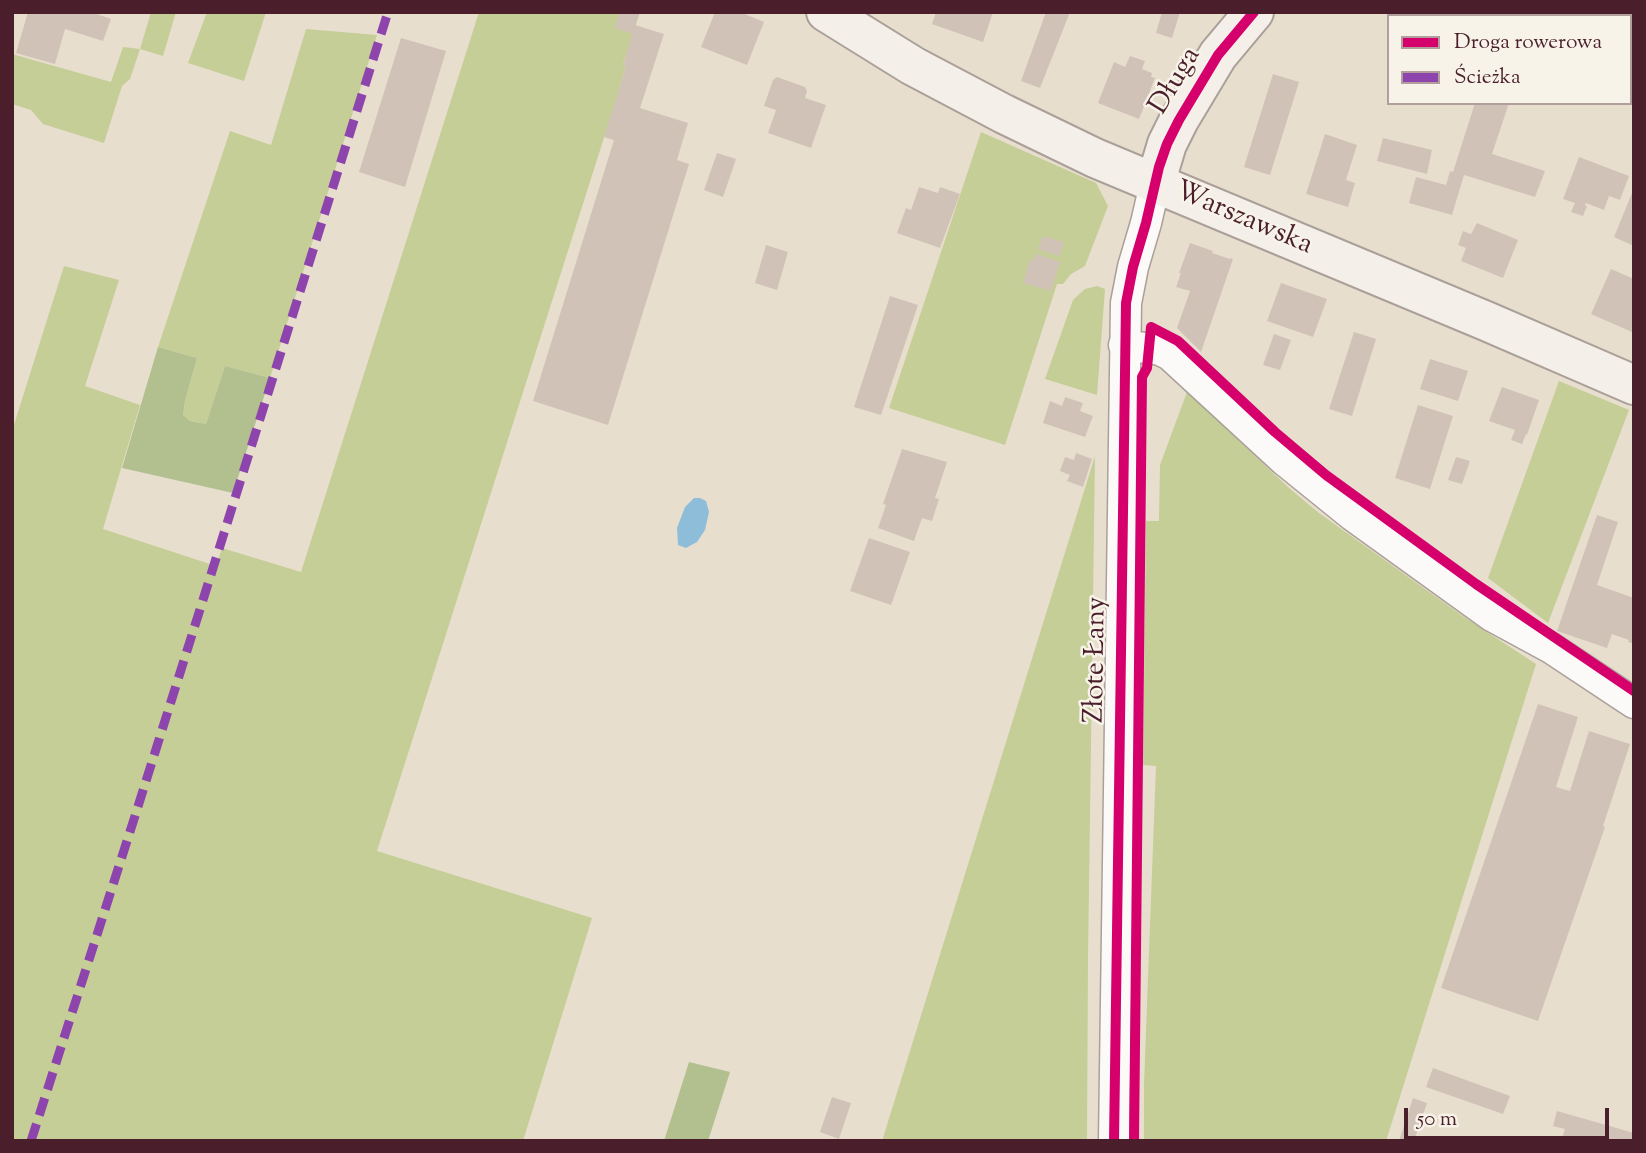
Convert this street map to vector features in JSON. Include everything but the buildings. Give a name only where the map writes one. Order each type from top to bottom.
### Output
[{"type":"street","name":"Warszawska","points":[[826,12],[913,66],[1095,158],[1634,385]]},
{"type":"street","name":"Długa","points":[[1155,184],[1167,144],[1178,120],[1218,55],[1254,12]]},
{"type":"street","name":"Złote Łany","points":[[1114,1141],[1124,345],[1126,303],[1155,184]]},
{"type":"street","points":[[1124,345],[1160,350],[1170,355],[1284,460],[1352,515],[1492,616],[1551,648],[1634,704]]},
{"type":"green space","points":[[151,12],[176,12],[163,56],[140,49]]},
{"type":"green space","points":[[207,12],[266,12],[244,81],[188,63]]},
{"type":"green space","points":[[479,12],[640,12],[623,65],[626,67],[616,100],[377,851],[592,918],[523,1141],[12,1141],[12,431],[64,266],[119,280],[85,386],[140,405],[103,529],[216,566],[222,548],[301,572]]},
{"type":"green space","points":[[306,29],[377,35],[270,378],[225,366],[206,424],[190,421],[183,415],[197,358],[158,347],[230,131],[271,145]]},
{"type":"green space","points":[[123,47],[140,49],[130,79],[122,86],[104,143],[43,124],[31,110],[12,104],[12,54],[111,82]]},
{"type":"green space","points":[[981,132],[1096,183],[1108,206],[1085,266],[1071,274],[1063,284],[1057,284],[1005,445],[889,408]]},
{"type":"green space","points":[[1097,286],[1105,289],[1097,395],[1045,379],[1073,300],[1085,289]]},
{"type":"green space","points":[[158,347],[197,358],[183,415],[190,421],[206,424],[225,366],[270,378],[233,493],[122,468]]},
{"type":"green space","points":[[1559,381],[1629,410],[1548,623],[1488,578]]},
{"type":"green space","points":[[1187,392],[1319,513],[1464,617],[1536,664],[1386,1141],[1144,1141],[1156,766],[1143,765],[1146,521],[1159,521],[1160,465]]},
{"type":"green space","points":[[1095,456],[1087,1141],[882,1141]]},
{"type":"green space","points":[[689,1062],[730,1072],[708,1141],[664,1141]]},
{"type":"water","points":[[694,498],[706,501],[709,512],[705,530],[697,542],[686,548],[678,545],[677,528],[685,507]]},
{"type":"marked path","points":[[31,1141],[388,12]]},
{"type":"cycle path","points":[[1114,1141],[1126,303],[1133,267],[1167,144],[1218,55],[1254,12]]},
{"type":"cycle path","points":[[1134,1141],[1142,377],[1147,368],[1151,327],[1178,341],[1275,432],[1326,475],[1476,584],[1634,691]]}]
